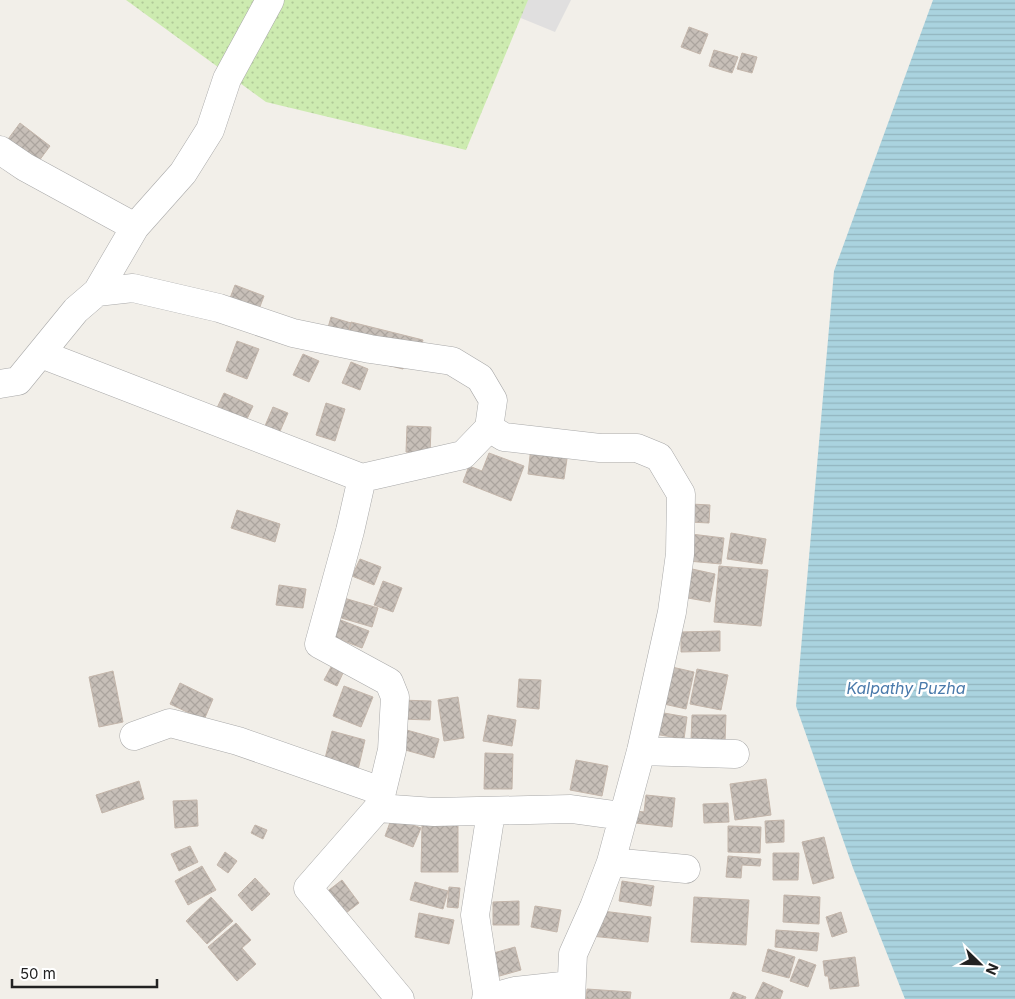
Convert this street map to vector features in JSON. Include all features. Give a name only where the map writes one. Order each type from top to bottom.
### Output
[{"type":"street","points":[[0,384],[18,381],[76,310],[97,292],[135,227],[183,173],[210,130],[227,79],[270,0]]},
{"type":"street","points":[[0,150],[25,167],[135,227]]},
{"type":"street","points":[[40,354],[362,478],[463,455],[489,428],[493,400],[480,378],[452,361],[370,349],[293,333],[219,308],[133,288],[97,292]]},
{"type":"street","points":[[489,428],[504,437],[600,448],[637,448],[659,457],[681,494],[680,554],[672,612],[640,751],[611,862],[573,954],[571,992],[515,991],[487,999],[475,915],[491,812]]},
{"type":"street","points":[[362,478],[350,532],[319,644],[389,682],[395,696],[392,750],[380,799],[308,888],[400,999]]},
{"type":"street","points":[[134,736],[170,723],[238,741],[380,799],[434,812],[571,809],[622,816]]},
{"type":"street","points":[[640,751],[735,754]]},
{"type":"street","points":[[611,862],[686,869]]},
{"type":"shaded area","points":[[498,0],[571,0],[555,32],[494,7]]},
{"type":"green space","points":[[126,0],[528,0],[466,150],[266,102]]},
{"type":"water","name":"Kalpathy Puzha","points":[[933,0],[1015,0],[1015,999],[905,999],[853,868],[796,706],[834,271]]},
{"type":"building","points":[[689,27],[708,34],[700,54],[681,47]]},
{"type":"building","points":[[714,50],[738,57],[732,73],[709,66]]},
{"type":"building","points":[[742,53],[757,57],[752,73],[737,69]]},
{"type":"building","points":[[20,123],[50,146],[27,177],[0,150]]},
{"type":"building","points":[[235,285],[264,296],[253,325],[224,314]]},
{"type":"building","points":[[331,317],[351,323],[341,354],[322,349]]},
{"type":"building","points":[[351,322],[423,340],[418,360],[406,357],[403,369],[374,362],[346,345]]},
{"type":"building","points":[[237,341],[259,349],[247,379],[226,371]]},
{"type":"building","points":[[303,354],[319,361],[309,382],[293,375]]},
{"type":"building","points":[[351,362],[368,369],[360,390],[342,383]]},
{"type":"building","points":[[224,393],[253,406],[239,436],[210,423]]},
{"type":"building","points":[[326,403],[345,409],[335,441],[316,435]]},
{"type":"building","points":[[273,407],[288,413],[270,454],[256,447]]},
{"type":"building","points":[[407,426],[431,427],[430,454],[406,452]]},
{"type":"building","points":[[531,447],[568,452],[564,479],[528,474]]},
{"type":"building","points":[[489,453],[524,466],[511,501],[463,482],[469,466],[482,471]]},
{"type":"building","points":[[691,504],[710,505],[709,523],[690,522]]},
{"type":"building","points":[[237,510],[280,524],[275,542],[231,528]]},
{"type":"building","points":[[731,533],[766,539],[762,564],[727,559]]},
{"type":"building","points":[[691,534],[724,538],[721,564],[688,561]]},
{"type":"building","points":[[360,559],[381,567],[374,585],[352,576]]},
{"type":"building","points":[[719,566],[768,570],[761,626],[714,622]]},
{"type":"building","points":[[683,567],[715,574],[710,602],[677,596]]},
{"type":"building","points":[[383,581],[402,588],[393,612],[374,605]]},
{"type":"building","points":[[279,585],[306,589],[303,608],[276,605]]},
{"type":"building","points":[[344,598],[378,608],[372,627],[338,617]]},
{"type":"building","points":[[338,619],[369,631],[362,648],[331,636]]},
{"type":"building","points":[[720,631],[720,651],[681,652],[681,632]]},
{"type":"building","points":[[663,665],[694,672],[686,709],[655,702]]},
{"type":"building","points":[[331,667],[343,673],[337,686],[324,680]]},
{"type":"building","points":[[697,669],[728,675],[721,710],[690,704]]},
{"type":"building","points":[[113,671],[123,722],[99,727],[89,677]]},
{"type":"building","points":[[519,679],[541,680],[539,709],[517,707]]},
{"type":"building","points":[[180,683],[213,699],[204,720],[170,704]]},
{"type":"building","points":[[344,686],[373,697],[361,727],[333,716]]},
{"type":"building","points":[[458,697],[464,738],[444,741],[438,700]]},
{"type":"building","points":[[400,700],[431,701],[430,720],[399,719]]},
{"type":"building","points":[[658,712],[687,717],[684,739],[654,734]]},
{"type":"building","points":[[488,715],[516,720],[512,746],[483,741]]},
{"type":"building","points":[[692,715],[726,715],[725,742],[691,741]]},
{"type":"building","points":[[403,729],[439,739],[434,758],[398,748]]},
{"type":"building","points":[[332,731],[365,740],[357,774],[323,766]]},
{"type":"building","points":[[485,753],[513,754],[512,789],[484,789]]},
{"type":"building","points":[[576,760],[608,766],[602,796],[570,790]]},
{"type":"building","points":[[766,779],[771,815],[735,820],[730,784]]},
{"type":"building","points":[[139,781],[144,799],[102,813],[96,795]]},
{"type":"building","points":[[646,795],[675,798],[672,827],[635,823],[637,811],[644,812]]},
{"type":"building","points":[[197,800],[198,826],[175,828],[173,801]]},
{"type":"building","points":[[728,803],[729,822],[704,823],[703,804]]},
{"type":"building","points":[[392,817],[421,828],[413,847],[385,836]]},
{"type":"building","points":[[458,817],[458,872],[421,872],[422,825],[440,826]]},
{"type":"building","points":[[784,820],[784,842],[766,843],[765,821]]},
{"type":"building","points":[[255,825],[267,830],[263,839],[251,833]]},
{"type":"building","points":[[728,826],[761,827],[760,853],[728,852]]},
{"type":"building","points":[[824,837],[834,878],[813,884],[802,842]]},
{"type":"building","points":[[190,846],[198,862],[179,871],[171,854]]},
{"type":"building","points":[[225,852],[237,861],[228,873],[217,865]]},
{"type":"building","points":[[773,853],[799,853],[798,880],[773,880]]},
{"type":"building","points":[[728,856],[761,859],[760,866],[742,865],[741,878],[726,877]]},
{"type":"building","points":[[202,866],[216,890],[188,905],[175,881]]},
{"type":"building","points":[[255,878],[270,894],[252,911],[238,895]]},
{"type":"building","points":[[342,880],[359,903],[333,923],[316,900]]},
{"type":"building","points":[[622,881],[654,886],[651,906],[619,901]]},
{"type":"building","points":[[415,882],[448,891],[443,909],[410,900]]},
{"type":"building","points":[[449,887],[460,888],[458,908],[447,907]]},
{"type":"building","points":[[784,895],[820,897],[819,924],[783,922]]},
{"type":"building","points":[[211,897],[233,921],[207,944],[186,921]]},
{"type":"building","points":[[694,897],[749,900],[746,945],[691,942]]},
{"type":"building","points":[[519,901],[519,925],[493,925],[493,902]]},
{"type":"building","points":[[535,906],[561,910],[557,932],[531,927]]},
{"type":"building","points":[[594,910],[651,917],[648,942],[591,936]]},
{"type":"building","points":[[841,912],[847,932],[832,937],[826,917]]},
{"type":"building","points":[[419,913],[454,920],[449,944],[415,937]]},
{"type":"building","points":[[236,923],[251,940],[242,948],[256,964],[237,981],[208,947]]},
{"type":"building","points":[[776,930],[819,933],[817,951],[775,947]]},
{"type":"building","points":[[515,947],[521,970],[496,977],[490,954]]},
{"type":"building","points":[[768,949],[795,957],[789,978],[762,971]]},
{"type":"building","points":[[855,957],[859,986],[830,989],[828,976],[825,976],[823,961]]},
{"type":"building","points":[[799,959],[816,965],[808,987],[790,981]]},
{"type":"building","points":[[763,982],[783,991],[780,999],[755,999]]},
{"type":"building","points":[[587,989],[631,992],[630,999],[586,999]]},
{"type":"building","points":[[733,992],[746,997],[745,999],[730,999]]}]
